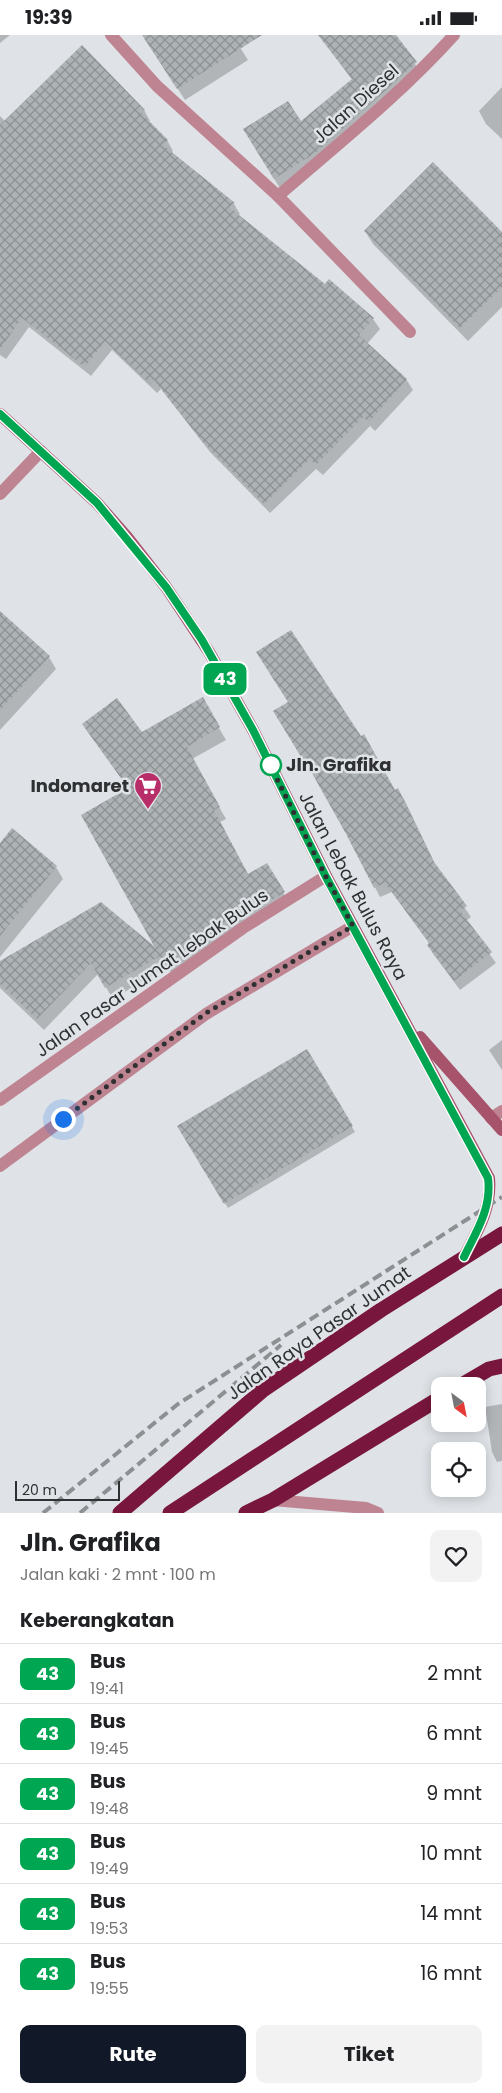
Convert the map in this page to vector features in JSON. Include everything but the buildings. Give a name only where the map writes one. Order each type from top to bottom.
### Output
[{"type":"highway","name":"Jalan Raya Pasar Jumat","points":[[120,1513],[263,1390],[381,1310],[502,1234]]},
{"type":"highway","points":[[170,1513],[502,1296]]},
{"type":"highway","points":[[475,1377],[489,1369],[502,1366]]},
{"type":"highway","points":[[246,1513],[272,1500],[431,1403]]},
{"type":"main road","name":"Jalan Lebak Bulus Raya","points":[[0,414],[97,503],[144,559],[188,618],[253,730],[326,877],[405,1020],[488,1178],[490,1192],[488,1208],[464,1257]]},
{"type":"main road","name":"Jalan Lebak Bulus Raya","points":[[405,1020],[502,1130]]},
{"type":"street","points":[[110,35],[157,86],[278,196],[410,332]]},
{"type":"street","name":"Jalan Diesel","points":[[278,196],[385,104],[431,61],[454,35]]},
{"type":"street","points":[[0,494],[41,451]]},
{"type":"street","name":"Jalan Pasar Jumat Lebak Bulus","points":[[0,1101],[243,928],[326,877]]},
{"type":"street","points":[[0,1166],[206,1013],[353,926]]},
{"type":"street","points":[[491,1118],[502,1111]]},
{"type":"street","points":[[272,1500],[366,1508],[378,1513]]},
{"type":"railway","points":[[43,1513],[178,1404],[502,1197]]},
{"type":"railway","points":[[80,1513],[281,1345]]},
{"type":"bus line","name":"43","points":[[0,414],[97,503],[127,537],[188,618],[253,730],[326,877],[466,1133],[488,1178],[490,1192],[488,1208],[464,1257]]},
{"type":"place","name":"Jln. Grafika","points":[[271,765]]},
{"type":"place","name":"Indomaret","points":[[148,810]]},
{"type":"route","points":[[63,1119],[206,1013],[353,926],[326,877],[269,763],[271,765]]}]
